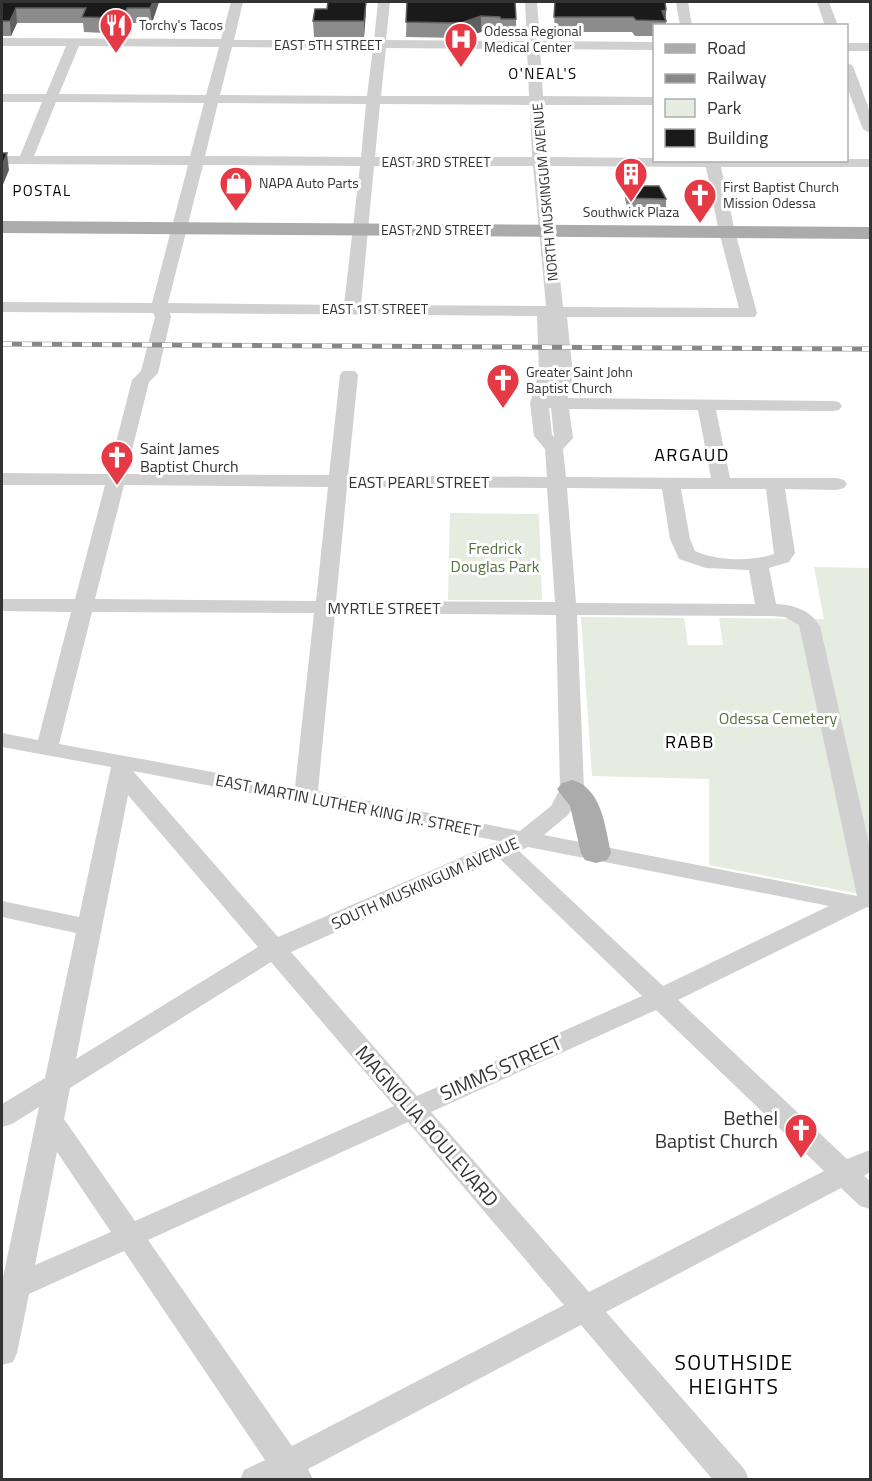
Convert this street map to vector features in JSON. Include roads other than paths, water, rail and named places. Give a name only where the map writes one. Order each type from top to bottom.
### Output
[{"type":"main road","name":"EAST 2ND STREET","points":[[2,227],[870,232]]},
{"type":"main road","points":[[572,789],[585,806],[596,853]]},
{"type":"street","points":[[47,748],[141,380],[149,373],[163,316],[159,308],[237,2]]},
{"type":"street","points":[[352,309],[384,2]]},
{"type":"street","name":"NORTH MUSKINGUM AVENUE","points":[[531,2],[540,162],[549,231],[555,310],[560,319],[554,347]]},
{"type":"street","points":[[682,2],[686,24]]},
{"type":"street","points":[[823,2],[831,24]]},
{"type":"street","name":"EAST 5TH STREET","points":[[2,42],[653,46]]},
{"type":"street","points":[[25,160],[74,42]]},
{"type":"street","points":[[848,47],[870,47]]},
{"type":"street","points":[[848,72],[870,129]]},
{"type":"street","points":[[2,98],[653,101]]},
{"type":"street","name":"EAST 3RD STREET","points":[[2,160],[870,163]]},
{"type":"street","points":[[713,162],[727,232]]},
{"type":"street","name":"EAST 1ST STREET","points":[[2,307],[749,313],[727,232]]},
{"type":"street","points":[[554,347],[539,403],[543,436],[554,448],[558,482],[566,609],[572,789]]},
{"type":"street","points":[[554,347],[564,375],[560,404],[564,438],[554,448]]},
{"type":"street","points":[[306,796],[349,375]]},
{"type":"street","points":[[539,403],[833,406]]},
{"type":"street","points":[[706,405],[722,484]]},
{"type":"street","name":"EAST PEARL STREET","points":[[2,479],[837,484]]},
{"type":"street","points":[[671,483],[680,539],[686,555],[700,560],[758,565],[777,561],[784,553],[775,484]]},
{"type":"street","points":[[758,565],[767,610]]},
{"type":"street","name":"MYRTLE STREET","points":[[2,605],[767,610],[795,613],[806,620],[810,626],[865,904]]},
{"type":"street","name":"EAST MARTIN LUTHER KING JR. STREET","points":[[2,740],[47,748],[122,767],[306,796],[514,844],[596,853],[865,904]]},
{"type":"street","points":[[2,1353],[122,767]]},
{"type":"street","name":"MAGNOLIA BOULEVARD","points":[[122,767],[274,949],[733,1479]]},
{"type":"street","name":"SOUTH MUSKINGUM AVENUE","points":[[2,1117],[274,949],[514,844],[560,810],[572,789]]},
{"type":"street","points":[[514,844],[660,998],[858,1167],[870,1198]]},
{"type":"street","name":"SIMMS STREET","points":[[15,1287],[865,904]]},
{"type":"street","points":[[2,909],[88,927]]},
{"type":"street","points":[[49,1119],[291,1472]]},
{"type":"street","points":[[256,1479],[291,1472],[585,1309],[858,1167]]},
{"type":"railway","points":[[2,344],[870,349]]},
{"type":"place","name":"Torchy's Tacos","points":[[116,54]]},
{"type":"place","name":"Odessa Regional Medical Center","points":[[461,68]]},
{"type":"place","name":"Southwick Plaza","points":[[631,203]]},
{"type":"place","name":"NAPA Auto Parts","points":[[236,212]]},
{"type":"place","name":"First Baptist Church Mission Odessa","points":[[700,224]]},
{"type":"place","name":"Greater Saint John Baptist Church","points":[[503,409]]},
{"type":"place","name":"Saint James Baptist Church","points":[[117,486]]},
{"type":"place","name":"Bethel Baptist Church","points":[[801,1159]]},
{"type":"district","name":"O'NEAL'S","points":[[543,74]]},
{"type":"district","name":"POSTAL","points":[[42,191]]},
{"type":"district","name":"ARGAUD","points":[[692,455]]},
{"type":"district","name":"RABB","points":[[690,742]]},
{"type":"district","name":"SOUTHSIDE HEIGHTS","points":[[734,1375]]},
{"type":"park label","name":"Fredrick Douglas Park","points":[[495,557]]},
{"type":"park label","name":"Odessa Cemetery","points":[[778,718]]}]
